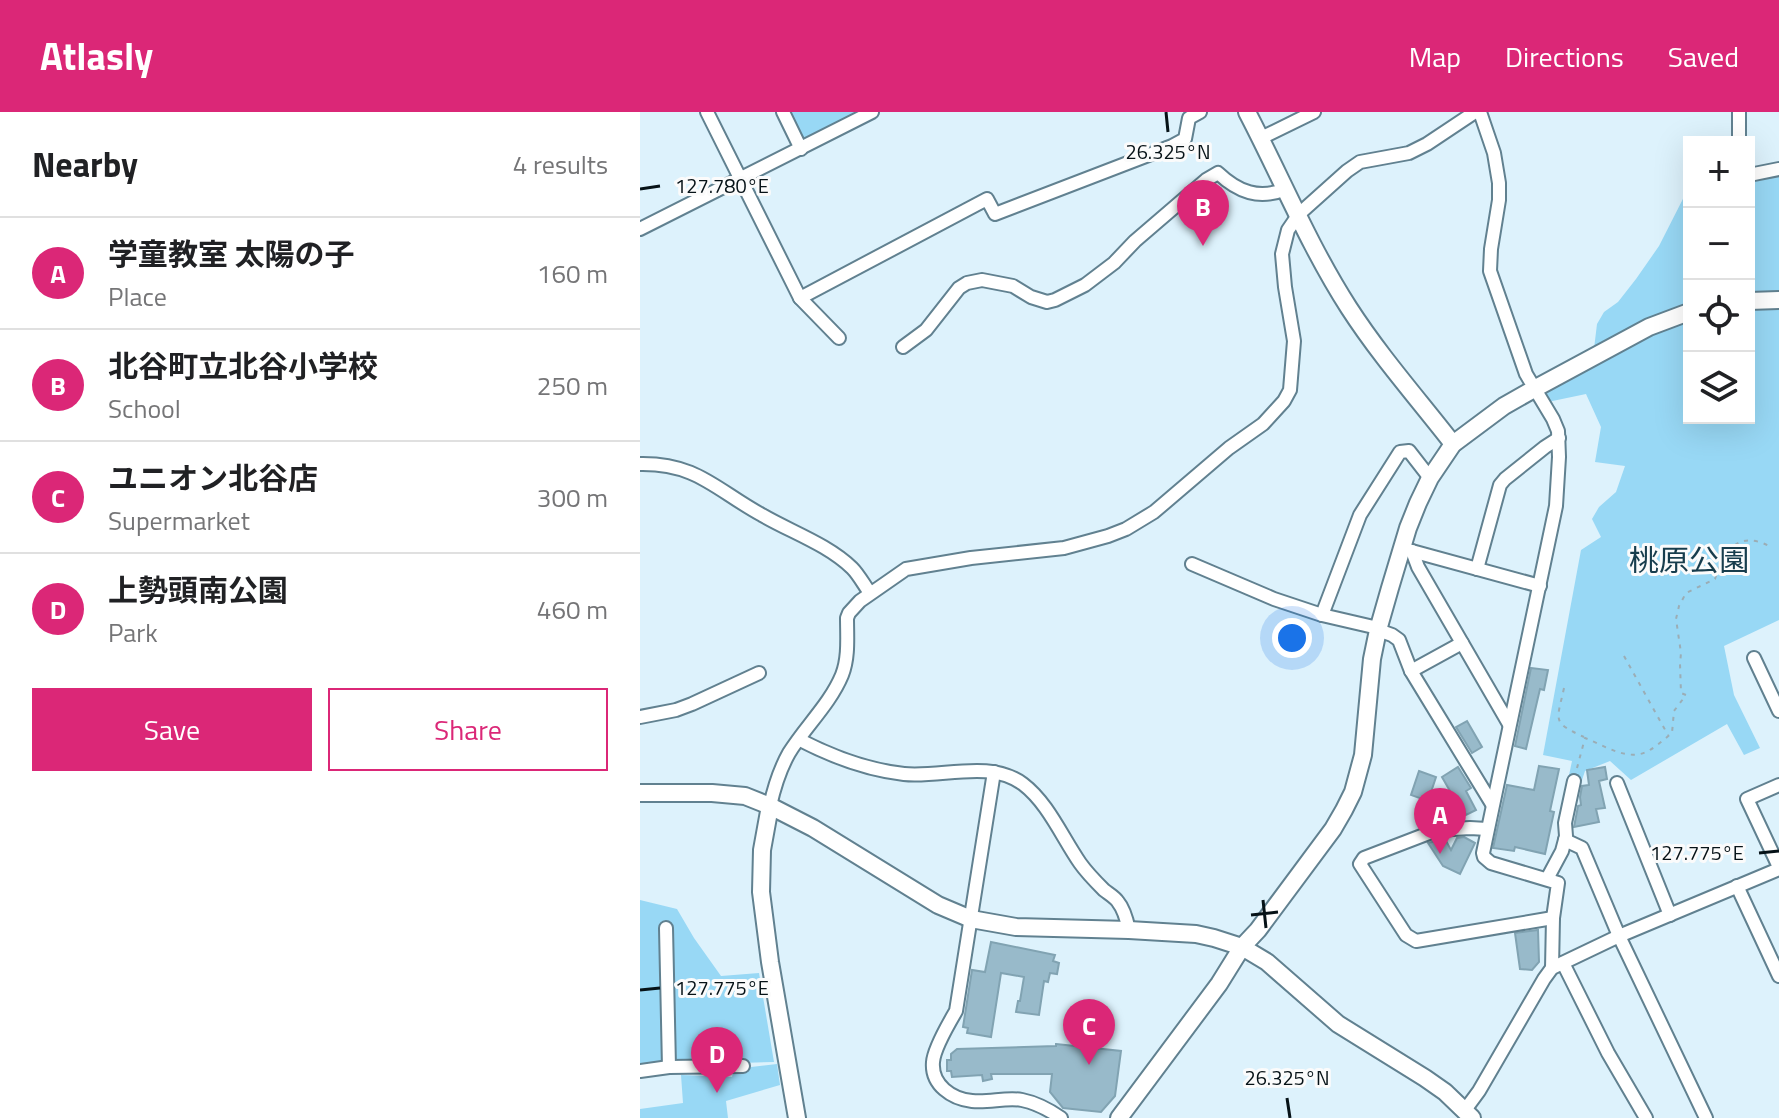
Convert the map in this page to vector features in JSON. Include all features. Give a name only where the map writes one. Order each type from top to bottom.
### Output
[{"type":"street","points":[[707,112],[800,298],[839,338]]},
{"type":"street","points":[[783,112],[801,149]]},
{"type":"street","points":[[640,229],[871,112]]},
{"type":"street","points":[[800,298],[987,199],[995,214],[1172,146],[1185,139],[1189,118],[1200,112]]},
{"type":"street","points":[[1247,112],[1348,307],[1453,444]]},
{"type":"street","points":[[1261,138],[1314,112]]},
{"type":"street","points":[[797,1118],[766,936],[761,892],[762,850],[773,789],[789,753],[831,695],[842,673],[849,613],[870,593],[906,569],[1064,548],[1126,529],[1154,512],[1218,457],[1263,424],[1290,390],[1294,341],[1282,254],[1288,230],[1299,214],[1360,162],[1409,153],[1478,112],[1494,153],[1499,183],[1490,271],[1516,349],[1534,389],[1553,419],[1559,438],[1556,506],[1483,853],[1487,860],[1558,883],[1553,918],[1557,965],[1646,1118]]},
{"type":"street","points":[[1739,112],[1739,136]]},
{"type":"street","points":[[1755,174],[1779,169]]},
{"type":"street","points":[[903,347],[926,330],[959,288],[967,283],[982,280],[1013,286],[1047,302],[1085,285],[1218,173],[1242,191],[1269,194],[1286,189]]},
{"type":"street","points":[[1755,301],[1779,300]]},
{"type":"street","points":[[1119,1118],[1219,984],[1242,947],[1333,829],[1353,792],[1363,755],[1372,659],[1378,629],[1407,550],[1418,503],[1430,478],[1453,444],[1504,406],[1534,389],[1649,327],[1683,314]]},
{"type":"street","points":[[1477,569],[1500,485],[1559,438]]},
{"type":"street","points":[[1322,615],[1360,515],[1400,452],[1409,451],[1430,478]]},
{"type":"street","points":[[640,464],[679,467],[704,477],[762,516],[828,550],[852,568],[870,593]]},
{"type":"street","points":[[1407,550],[1540,586]]},
{"type":"street","points":[[1407,550],[1509,724]]},
{"type":"street","points":[[1192,564],[1274,599],[1378,629],[1399,640],[1411,671],[1492,804]]},
{"type":"street","points":[[1411,671],[1462,643]]},
{"type":"street","points":[[1754,658],[1779,711]]},
{"type":"street","points":[[640,717],[676,710],[759,673]]},
{"type":"street","points":[[800,740],[830,754],[901,774],[994,772],[1020,782],[1039,801],[1088,874],[1118,901],[1129,930]]},
{"type":"street","points":[[994,772],[956,1011],[941,1038],[933,1062],[938,1084],[953,1097],[974,1101],[1020,1100],[1043,1106],[1061,1118]]},
{"type":"street","points":[[1547,879],[1562,851],[1574,781]]},
{"type":"street","points":[[1617,783],[1670,915]]},
{"type":"street","points":[[640,793],[727,793],[745,796],[813,828],[938,905],[971,919],[1016,927],[1196,934],[1242,947],[1267,962],[1338,1024],[1425,1078],[1468,1114],[1544,979],[1557,965],[1779,868],[1747,799],[1779,785]]},
{"type":"street","points":[[1487,829],[1437,830],[1364,858],[1360,862],[1361,867],[1406,935],[1416,941],[1553,918]]},
{"type":"street","points":[[1565,840],[1582,848],[1619,936],[1706,1118]]},
{"type":"street","points":[[1737,886],[1779,976]]},
{"type":"street","points":[[666,928],[669,1067]]},
{"type":"street","points":[[640,1071],[669,1067],[743,1066]]},
{"type":"street","points":[[1033,1103],[1034,1118]]},
{"type":"path","points":[[1564,688],[1558,720],[1561,726],[1619,753],[1640,754],[1652,748],[1672,733],[1674,711],[1686,695],[1681,693],[1681,653],[1676,619],[1686,593],[1715,579],[1720,565],[1740,541],[1750,539],[1769,546]]},
{"type":"path","points":[[1624,656],[1669,736]]},
{"type":"path","points":[[1574,781],[1585,738]]},
{"type":"green space","points":[[783,112],[869,112],[800,149]]},
{"type":"green space","name":"桃原公園","points":[[1779,169],[1779,620],[1724,646],[1734,695],[1760,748],[1744,755],[1727,724],[1631,780],[1610,761],[1585,771],[1581,783],[1568,780],[1572,761],[1543,755],[1581,550],[1601,537],[1592,519],[1599,507],[1616,492],[1625,466],[1595,462],[1601,427],[1586,394],[1543,403],[1534,389],[1593,357],[1597,324],[1604,312],[1618,302],[1659,246],[1683,199],[1683,424],[1755,424],[1755,174]]},
{"type":"green space","points":[[640,900],[677,909],[721,976],[759,973],[774,1062],[640,1066]]},
{"type":"green space","points":[[777,1064],[780,1085],[726,1101],[728,1118],[640,1118],[640,1109],[683,1103],[681,1075],[732,1077],[734,1069]]},
{"type":"building","points":[[1531,668],[1548,670],[1544,690],[1540,689],[1526,749],[1515,746]]},
{"type":"building","points":[[1467,721],[1482,747],[1472,753],[1456,727]]},
{"type":"building","points":[[1539,766],[1559,769],[1545,854],[1515,847],[1514,851],[1493,848],[1507,785],[1534,790]]},
{"type":"building","points":[[1458,767],[1471,788],[1466,791],[1476,810],[1466,815],[1442,777]]},
{"type":"building","points":[[1605,767],[1607,779],[1599,781],[1605,808],[1596,809],[1599,822],[1574,827],[1578,806],[1581,805],[1582,786],[1589,785],[1587,770]]},
{"type":"building","points":[[1419,771],[1436,777],[1428,801],[1411,795]]},
{"type":"building","points":[[1464,837],[1475,843],[1460,874],[1443,866],[1428,843],[1445,839],[1451,850],[1457,838]]},
{"type":"building","points":[[1538,930],[1539,962],[1532,970],[1520,969],[1515,933]]},
{"type":"building","points":[[991,942],[1055,955],[1053,961],[1059,963],[1057,974],[1050,973],[1048,982],[1044,981],[1039,1015],[1016,1012],[1024,977],[1001,973],[991,1037],[967,1033],[968,1028],[963,1027],[972,970],[985,972]]},
{"type":"building","points":[[1056,1044],[1121,1051],[1115,1096],[1101,1112],[1063,1108],[1050,1092],[1052,1074],[991,1074],[992,1079],[983,1081],[982,1075],[952,1077],[951,1071],[947,1071],[947,1060],[951,1060],[951,1054],[957,1049]]},
{"type":"place","name":"北谷町立北谷小学校","points":[[1203,246]]},
{"type":"place","name":"学童教室 太陽の子","points":[[1440,854]]},
{"type":"place","name":"ユニオン北谷店","points":[[1089,1065]]},
{"type":"place","name":"上勢頭南公園","points":[[717,1093]]}]
